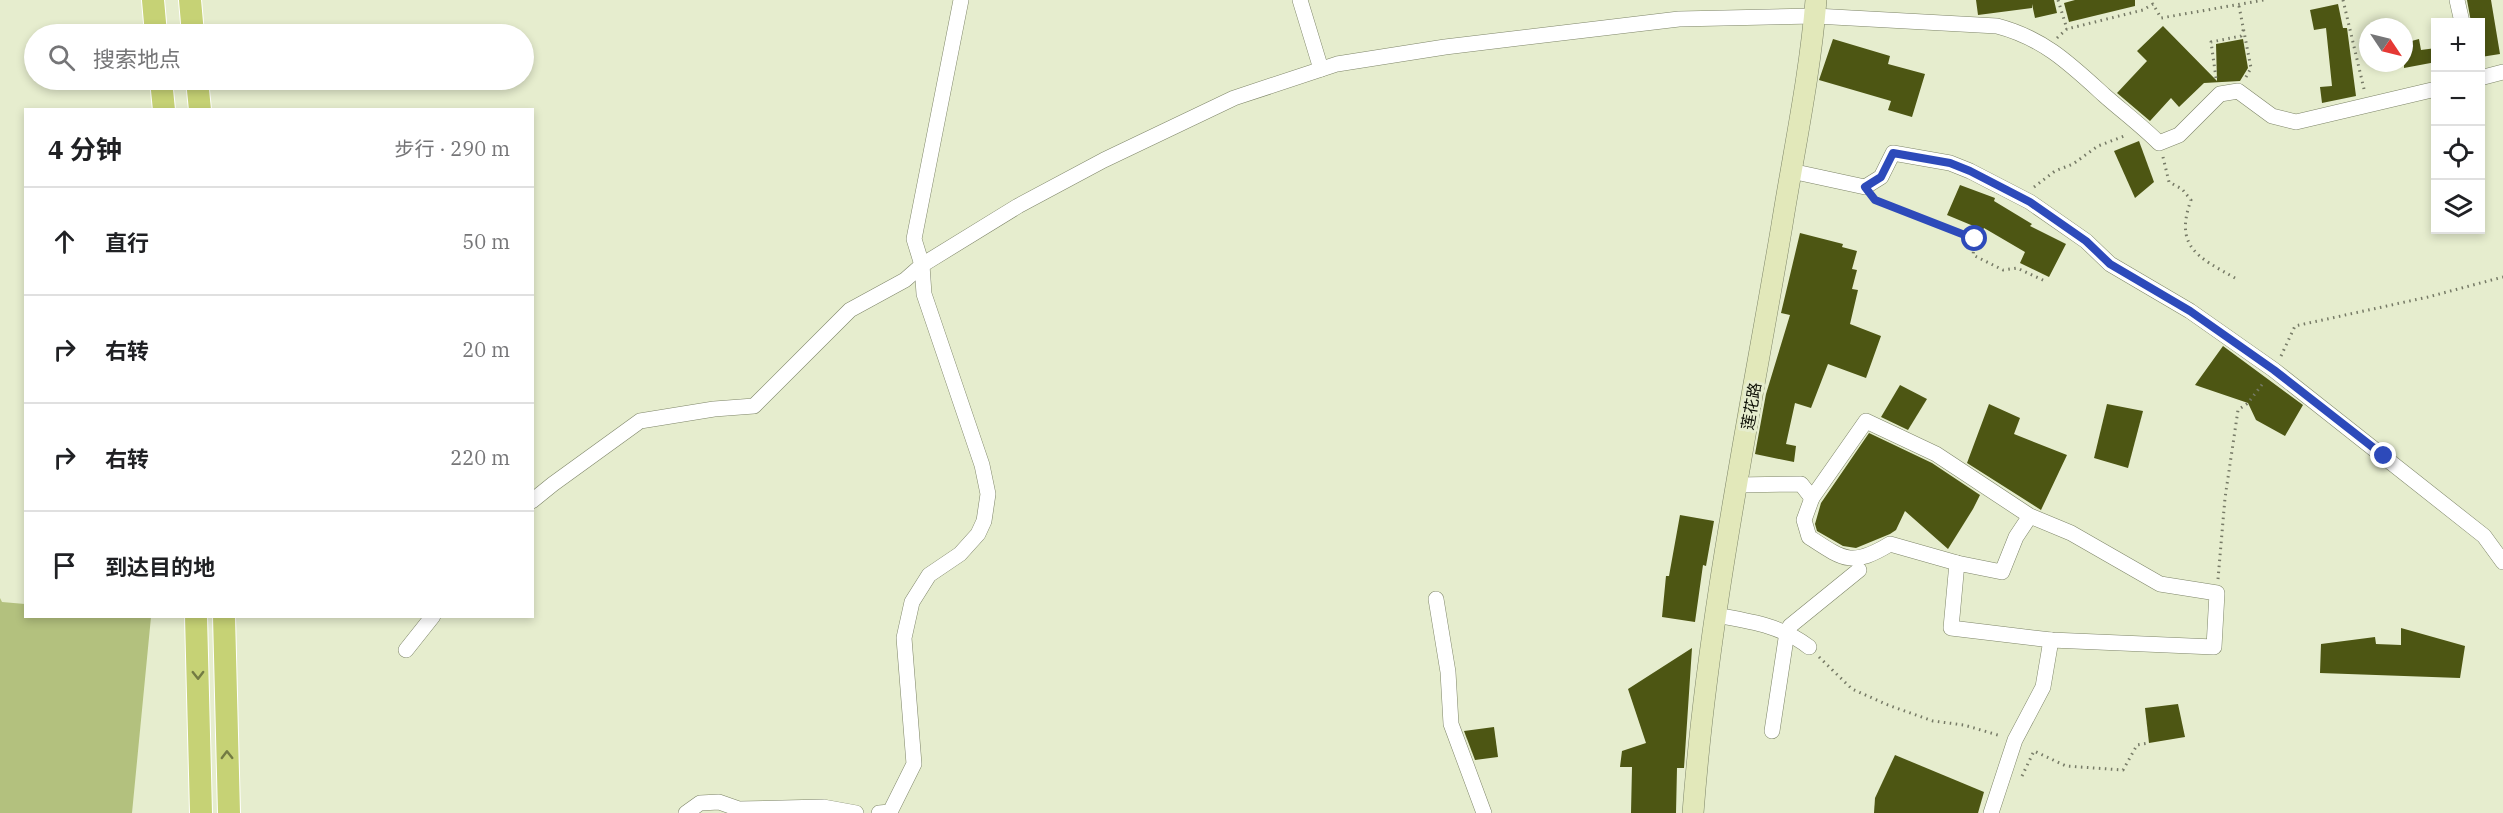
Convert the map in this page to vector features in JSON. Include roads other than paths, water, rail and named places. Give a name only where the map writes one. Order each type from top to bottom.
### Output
[{"type":"main road","points":[[153,0],[155,24]]},
{"type":"main road","points":[[190,0],[192,24]]},
{"type":"main road","name":"莲花路","points":[[1693,813],[1699,733],[1714,615],[1791,171],[1816,8]]},
{"type":"main road","points":[[162,90],[164,108]]},
{"type":"main road","points":[[198,90],[200,108]]},
{"type":"main road","points":[[196,618],[201,813]]},
{"type":"main road","points":[[224,618],[229,813]]},
{"type":"street","points":[[879,813],[890,812],[914,764],[903,638],[912,602],[929,575],[960,554],[978,534],[984,521],[988,494],[982,465],[924,294],[922,265],[914,239],[960,0]]},
{"type":"street","points":[[1300,0],[1321,69]]},
{"type":"street","points":[[2457,0],[2461,18]]},
{"type":"street","points":[[534,499],[640,421],[714,409],[754,406],[850,310],[905,280],[922,265],[1018,206],[1104,160],[1234,98],[1337,64],[1445,47],[1679,19],[1816,8],[1997,26],[2019,32],[2050,48],[2139,123],[2159,143],[2179,135],[2220,94],[2238,92],[2272,116],[2296,122],[2431,90]]},
{"type":"street","points":[[2485,77],[2503,72]]},
{"type":"street","points":[[1791,171],[1865,187],[1881,177],[1893,153],[1950,163],[2030,202],[2086,241],[2110,264],[2190,311],[2274,370],[2484,536],[2503,562]]},
{"type":"street","points":[[1957,563],[1951,628],[2051,640],[2214,646],[2217,593],[2160,584],[2071,533],[2030,516],[1936,453],[1866,421],[1812,498],[1804,520],[1809,537],[1847,559],[1867,558],[1890,544],[1957,563],[2002,572],[2016,537],[2030,516]]},
{"type":"street","points":[[1738,485],[1801,484],[1812,498]]},
{"type":"street","points":[[1772,731],[1787,632],[1790,626],[1859,570]]},
{"type":"street","points":[[1436,599],[1448,672],[1451,724],[1484,813]]},
{"type":"street","points":[[1714,615],[1762,624],[1787,632],[1809,646]]},
{"type":"street","points":[[406,650],[431,618]]},
{"type":"street","points":[[1991,813],[2015,740],[2043,687],[2051,640]]},
{"type":"street","points":[[686,813],[700,803],[719,802],[739,811],[823,807],[856,813]]}]
